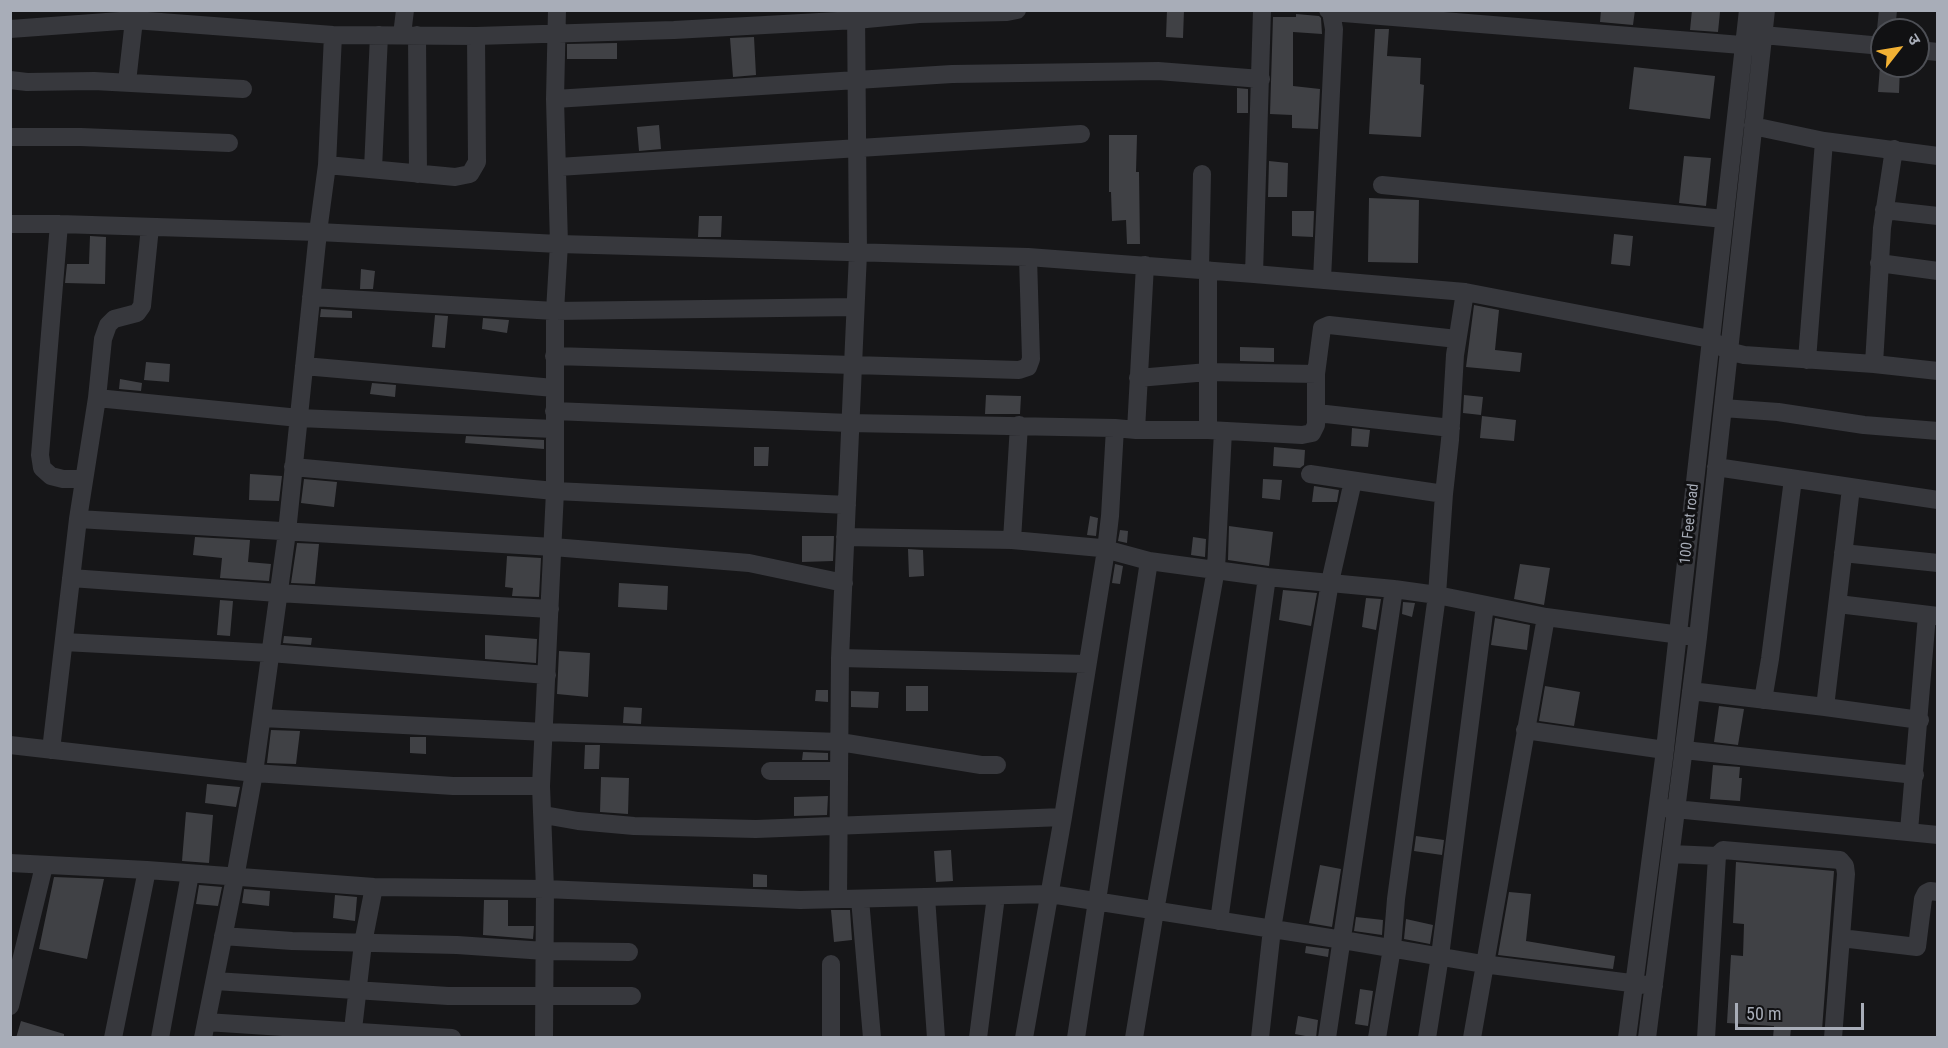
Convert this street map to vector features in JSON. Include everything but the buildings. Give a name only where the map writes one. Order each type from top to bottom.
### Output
[{"type":"street","points":[[405,10],[409,35],[418,174]]},
{"type":"street","points":[[544,1038],[545,889],[542,786],[555,490],[554,356],[559,244],[555,99],[557,10]]},
{"type":"street","points":[[10,28],[134,20],[333,35],[476,36],[674,30],[856,15],[1017,10]]},
{"type":"street","points":[[1254,273],[1262,10]]},
{"type":"street","name":"100 Feet road","points":[[1647,1038],[1698,638],[1753,126],[1756,42],[1748,10]]},
{"type":"street","name":"100 Feet road","points":[[1627,1038],[1665,750],[1724,219],[1756,42],[1766,10]]},
{"type":"street","points":[[1322,279],[1334,29],[1329,11],[1756,42],[1870,46]]},
{"type":"street","points":[[838,899],[840,658],[858,253],[856,15]]},
{"type":"street","points":[[127,82],[134,20]]},
{"type":"street","points":[[333,35],[327,165],[279,593],[254,773],[205,1030],[452,1038]]},
{"type":"street","points":[[373,170],[379,35]]},
{"type":"street","points":[[327,165],[455,177],[470,174],[477,162],[476,36]]},
{"type":"street","points":[[555,99],[952,74],[1158,71],[1261,80]]},
{"type":"street","points":[[10,80],[127,82],[243,89]]},
{"type":"street","points":[[1753,126],[1824,141],[1938,156]]},
{"type":"street","points":[[558,167],[1081,134]]},
{"type":"street","points":[[10,137],[81,137],[229,143]]},
{"type":"street","points":[[1807,360],[1824,141]]},
{"type":"street","points":[[1874,364],[1879,263],[1884,210],[1894,149]]},
{"type":"street","points":[[1134,1038],[1216,569],[1216,430],[1208,372],[1202,174]]},
{"type":"street","points":[[1382,185],[1724,219]]},
{"type":"street","points":[[1884,210],[1938,216]]},
{"type":"street","points":[[10,224],[318,232],[559,244],[1028,257],[1254,273],[1465,292],[1710,339],[1728,351],[1744,355],[1938,371]]},
{"type":"street","points":[[59,224],[40,455],[42,468],[51,476],[63,479],[84,479]]},
{"type":"street","points":[[51,750],[78,519],[104,339],[108,325],[114,319],[137,314],[142,306],[150,227]]},
{"type":"street","points":[[554,356],[1019,370],[1028,367],[1032,359],[1028,257]]},
{"type":"street","points":[[1879,263],[1938,271]]},
{"type":"street","points":[[1136,430],[1145,265]]},
{"type":"street","points":[[1377,1038],[1392,948],[1396,899],[1437,595],[1457,339],[1465,292]]},
{"type":"street","points":[[311,297],[555,310],[855,307]]},
{"type":"street","points":[[97,399],[299,418],[1019,425],[1136,430],[1216,430],[1302,435],[1311,433],[1316,425],[1316,374],[1322,328],[1329,325],[1457,339]]},
{"type":"street","points":[[304,366],[554,388]]},
{"type":"street","points":[[1138,378],[1208,372],[1316,374]]},
{"type":"street","points":[[1723,408],[1778,412],[1864,425],[1938,431]]},
{"type":"street","points":[[1317,413],[1451,428]]},
{"type":"street","points":[[1012,540],[1019,425]]},
{"type":"street","points":[[1024,1038],[1063,817],[1106,550],[1115,428]]},
{"type":"street","points":[[1716,466],[1938,500]]},
{"type":"street","points":[[293,467],[555,490],[847,505]]},
{"type":"street","points":[[1310,474],[1444,494]]},
{"type":"street","points":[[1763,700],[1793,479]]},
{"type":"street","points":[[1260,1038],[1272,929],[1330,582],[1353,481]]},
{"type":"street","points":[[1825,707],[1851,488]]},
{"type":"street","points":[[78,519],[553,547],[750,563],[844,583]]},
{"type":"street","points":[[846,537],[1012,540],[1106,550],[1149,561],[1267,577],[1437,595],[1546,617],[1698,638]]},
{"type":"street","points":[[1843,553],[1938,564]]},
{"type":"street","points":[[1076,1038],[1149,561]]},
{"type":"street","points":[[1219,921],[1267,577]]},
{"type":"street","points":[[71,578],[550,609]]},
{"type":"street","points":[[1327,1038],[1394,589]]},
{"type":"street","points":[[1838,603],[1932,615],[1910,831]]},
{"type":"street","points":[[1427,1038],[1440,956],[1485,605]]},
{"type":"street","points":[[1472,1038],[1483,964],[1546,617]]},
{"type":"street","points":[[64,642],[270,653],[547,675]]},
{"type":"street","points":[[840,658],[1087,664]]},
{"type":"street","points":[[1691,691],[1920,720]]},
{"type":"street","points":[[262,717],[545,732],[840,742],[981,765],[997,765]]},
{"type":"street","points":[[1525,730],[1665,750]]},
{"type":"street","points":[[10,745],[254,773],[453,786],[542,786]]},
{"type":"street","points":[[1684,750],[1915,774]]},
{"type":"street","points":[[770,771],[839,771]]},
{"type":"street","points":[[1658,807],[1938,835]]},
{"type":"street","points":[[544,814],[578,821],[634,826],[756,829],[1063,817]]},
{"type":"street","points":[[1671,854],[1716,856],[1723,850],[1840,860],[1846,870],[1833,1038]]},
{"type":"street","points":[[1706,1038],[1716,856]]},
{"type":"street","points":[[10,863],[147,870],[374,887],[545,889],[800,900],[1050,894],[1483,964],[1654,986]]},
{"type":"street","points":[[10,1006],[44,866]]},
{"type":"street","points":[[113,1038],[147,870]]},
{"type":"street","points":[[160,1038],[190,874]]},
{"type":"street","points":[[352,1034],[363,943],[374,887]]},
{"type":"street","points":[[1841,938],[1917,947],[1923,899],[1930,891],[1938,892]]},
{"type":"street","points":[[978,1038],[996,896]]},
{"type":"street","points":[[926,897],[936,1038]]},
{"type":"street","points":[[860,898],[872,1038]]},
{"type":"street","points":[[224,936],[457,945],[545,951],[629,952]]},
{"type":"street","points":[[831,964],[831,1038]]},
{"type":"street","points":[[215,981],[448,996],[544,998],[632,996]]}]
